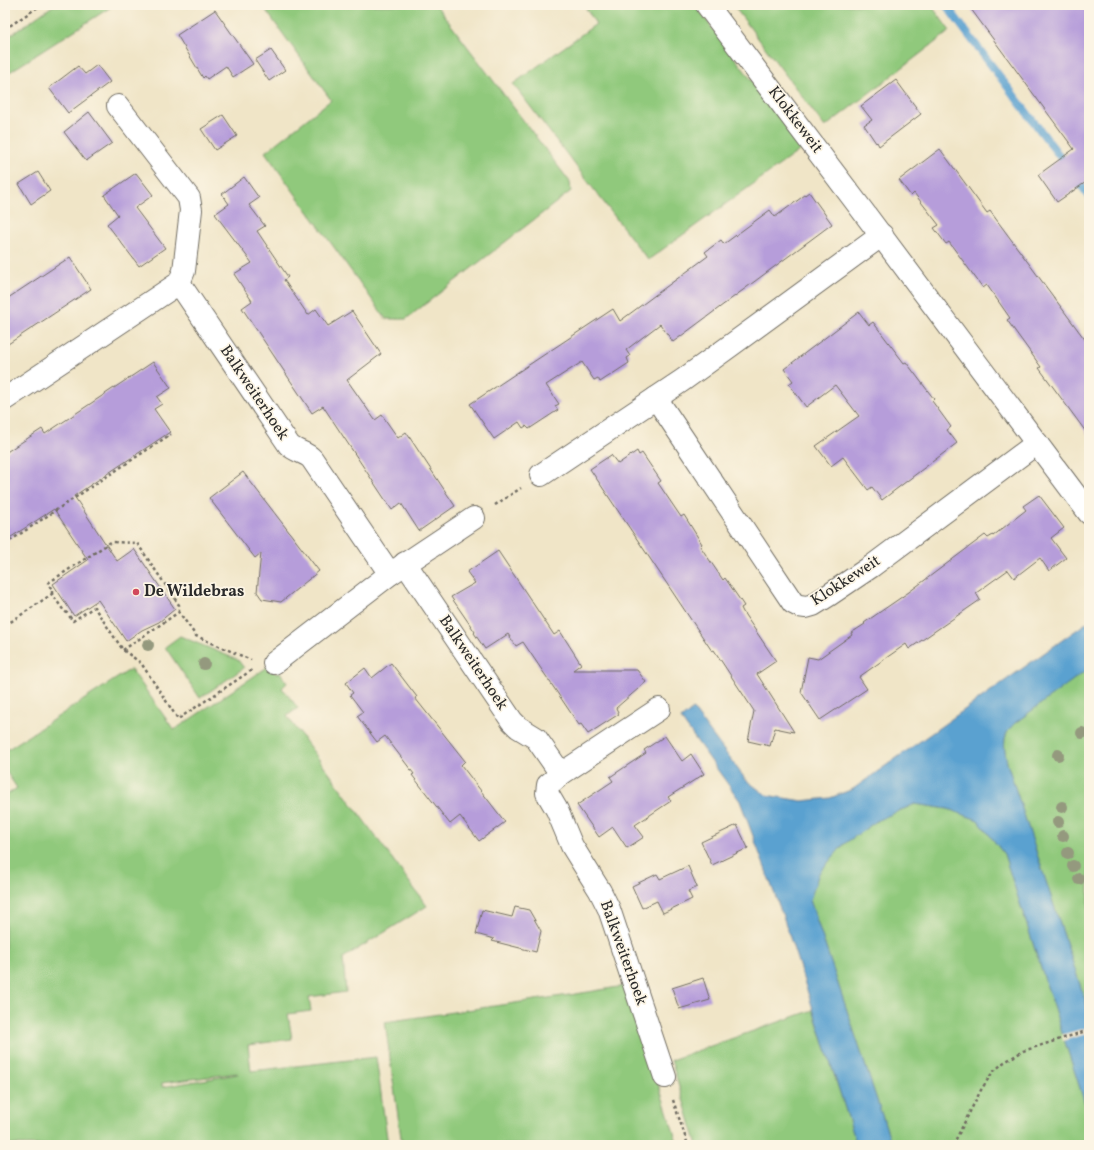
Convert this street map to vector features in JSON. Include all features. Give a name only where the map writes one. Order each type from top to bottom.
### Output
[{"type":"street","name":"Klokkeweit","points":[[707,5],[1089,513]]},
{"type":"street","points":[[5,399],[179,283],[184,271],[190,210],[189,198],[118,106]]},
{"type":"street","points":[[541,475],[656,398],[882,236]]},
{"type":"street","name":"Balkweiterhoek","points":[[179,283],[289,445],[292,448],[307,454],[312,459],[398,568],[512,722],[536,738],[561,774]]},
{"type":"street","name":"Klokkeweit","points":[[656,398],[793,603],[802,607],[813,605],[829,596],[1037,443]]},
{"type":"street","points":[[262,664],[398,568],[474,518]]},
{"type":"street","name":"Balkweiterhoek","points":[[659,710],[561,774],[548,785],[547,793],[557,810],[572,846],[600,890],[609,909],[665,1077]]},
{"type":"path","points":[[5,29],[41,5]]},
{"type":"path","points":[[5,544],[171,434]]},
{"type":"path","points":[[474,518],[541,475]]},
{"type":"path","points":[[110,542],[137,543],[179,605],[178,612],[196,636],[262,664],[178,719],[141,663],[123,650],[94,607],[73,621],[52,594],[52,590],[48,583],[110,542]]},
{"type":"path","points":[[5,623],[9,623],[52,594]]},
{"type":"path","points":[[123,650],[178,612]]},
{"type":"path","points":[[953,1145],[981,1090],[997,1067],[1023,1051],[1089,1030]]},
{"type":"path","points":[[665,1077],[688,1145]]},
{"type":"green space","points":[[54,5],[114,5],[5,75],[5,39]]},
{"type":"green space","points":[[262,5],[436,5],[570,182],[571,191],[406,319],[386,319],[265,152],[331,100]]},
{"type":"green space","points":[[584,5],[695,5],[802,147],[799,151],[648,260],[513,84],[596,24]]},
{"type":"green space","points":[[733,5],[931,5],[950,31],[825,127]]},
{"type":"green space","points":[[180,636],[238,660],[244,668],[200,698],[165,647]]},
{"type":"green space","points":[[269,666],[276,674],[280,672],[287,683],[282,688],[298,708],[287,716],[427,906],[343,958],[346,992],[309,997],[311,1011],[288,1014],[292,1039],[248,1045],[251,1071],[376,1057],[388,1145],[5,1145],[5,796],[17,788],[5,770],[5,751],[131,669],[174,730]],"holes":[[[238,1074],[162,1087],[162,1083]]]},
{"type":"green space","points":[[1089,668],[1089,1012],[1007,763],[1005,741],[1007,732],[1015,723]]},
{"type":"green space","points":[[915,804],[948,809],[978,820],[1004,854],[1089,1116],[1089,1145],[892,1145],[810,900],[819,873],[844,844],[878,820]]},
{"type":"green space","points":[[624,986],[678,1145],[402,1145],[385,1022]]},
{"type":"green space","points":[[813,1010],[857,1145],[697,1145],[671,1060]]},
{"type":"water","points":[[1089,621],[1089,668],[1015,723],[1007,732],[1005,746],[1007,763],[1089,1012],[1089,1116],[1004,854],[978,820],[948,809],[915,804],[878,820],[844,844],[819,873],[810,900],[892,1145],[857,1145],[784,919],[740,801],[681,719],[693,709],[746,780],[766,795],[802,801],[830,798],[853,789]]},
{"type":"pier","points":[[1089,1027],[1089,1033],[1063,1041],[1061,1035]]},
{"type":"building","points":[[968,5],[1089,5],[1089,180],[1057,202],[1038,175],[1074,149]]},
{"type":"building","points":[[215,10],[253,64],[233,77],[226,66],[207,79],[205,76],[203,78],[177,35]]},
{"type":"building","points":[[271,50],[285,70],[269,81],[255,60]]},
{"type":"building","points":[[97,65],[110,82],[68,113],[49,88],[78,66],[85,74]]},
{"type":"building","points":[[896,80],[921,114],[879,146],[864,125],[872,120],[861,106]]},
{"type":"building","points":[[89,112],[112,143],[86,161],[64,132]]},
{"type":"building","points":[[223,115],[237,136],[215,150],[201,129]]},
{"type":"building","points":[[940,149],[987,213],[990,211],[1089,345],[1089,436],[1039,368],[1041,367],[1007,320],[1010,318],[987,285],[983,288],[949,242],[946,244],[934,228],[939,225],[914,193],[911,196],[899,180]]},
{"type":"building","points":[[38,172],[50,191],[31,204],[19,184]]},
{"type":"building","points":[[136,173],[153,195],[135,208],[165,248],[139,266],[107,224],[118,215],[104,195]]},
{"type":"building","points":[[244,177],[259,198],[249,205],[265,226],[257,231],[288,277],[284,280],[308,315],[316,309],[328,326],[352,311],[381,354],[347,380],[375,420],[382,415],[398,438],[406,432],[455,506],[419,531],[401,503],[392,510],[323,406],[312,413],[242,308],[252,301],[234,274],[252,263],[215,214],[229,204],[222,194]]},
{"type":"building","points":[[809,192],[832,224],[673,342],[660,324],[626,350],[630,356],[627,358],[629,363],[600,382],[598,378],[594,380],[582,362],[546,385],[559,404],[555,406],[558,410],[529,429],[526,426],[523,428],[519,422],[494,439],[470,404],[613,309],[620,321],[708,256],[705,252],[721,240],[724,244],[770,210],[775,217]]},
{"type":"building","points":[[70,257],[91,289],[5,346],[5,300]]},
{"type":"building","points":[[859,312],[869,325],[873,322],[934,399],[932,401],[951,427],[947,430],[957,443],[882,500],[872,487],[868,490],[843,457],[831,466],[816,446],[859,416],[835,385],[806,407],[789,384],[793,381],[784,369]]},
{"type":"building","points":[[153,362],[171,388],[157,397],[162,404],[154,409],[170,432],[74,496],[117,561],[134,549],[175,609],[159,622],[142,630],[126,641],[98,600],[74,616],[53,584],[88,560],[54,509],[5,541],[5,453],[42,429],[45,434]]},
{"type":"building","points":[[637,451],[639,455],[642,453],[661,481],[658,483],[681,517],[684,515],[702,544],[700,546],[723,580],[725,578],[744,606],[741,608],[743,612],[776,661],[757,674],[794,732],[775,728],[770,746],[748,741],[754,711],[590,469],[611,455],[618,464]]},
{"type":"building","points":[[243,472],[319,571],[281,602],[262,599],[257,592],[261,553],[255,558],[209,498]]},
{"type":"building","points":[[1039,495],[1064,528],[1051,538],[1066,558],[1049,571],[1040,558],[1014,578],[1008,570],[976,593],[980,600],[909,649],[906,644],[859,677],[867,689],[820,720],[801,692],[808,657],[818,659],[852,635],[851,633],[865,624],[864,623],[909,592],[985,535],[988,538],[993,536],[1026,510],[1023,506]]},
{"type":"building","points":[[498,551],[554,635],[560,631],[581,664],[573,670],[637,670],[646,682],[616,708],[619,714],[588,734],[581,724],[579,725],[523,642],[516,646],[508,634],[485,649],[451,597],[475,583],[467,572]]},
{"type":"building","points":[[391,663],[417,697],[415,698],[465,761],[461,765],[505,822],[479,841],[460,816],[450,824],[412,775],[414,774],[385,736],[377,742],[357,716],[363,712],[350,695],[353,693],[346,683],[365,668],[372,678]]},
{"type":"building","points":[[665,736],[682,761],[691,754],[704,774],[668,797],[671,801],[635,825],[644,837],[627,848],[613,827],[599,837],[577,805],[613,781],[610,777],[646,753],[644,750]]},
{"type":"building","points":[[737,825],[748,848],[712,865],[701,842]]},
{"type":"building","points":[[688,866],[697,887],[688,891],[692,899],[663,913],[657,901],[642,908],[632,886],[657,874],[660,879]]},
{"type":"building","points":[[515,907],[529,910],[541,931],[536,952],[492,941],[494,939],[476,934],[482,910],[512,917]]},
{"type":"building","points":[[703,978],[710,1000],[679,1009],[672,988]]},
{"type":"waterway","points":[[946,5],[1067,166]]},
{"type":"waterway","points":[[1075,177],[1089,196]]},
{"type":"place","name":"De Wildebras","points":[[136,592]]}]
